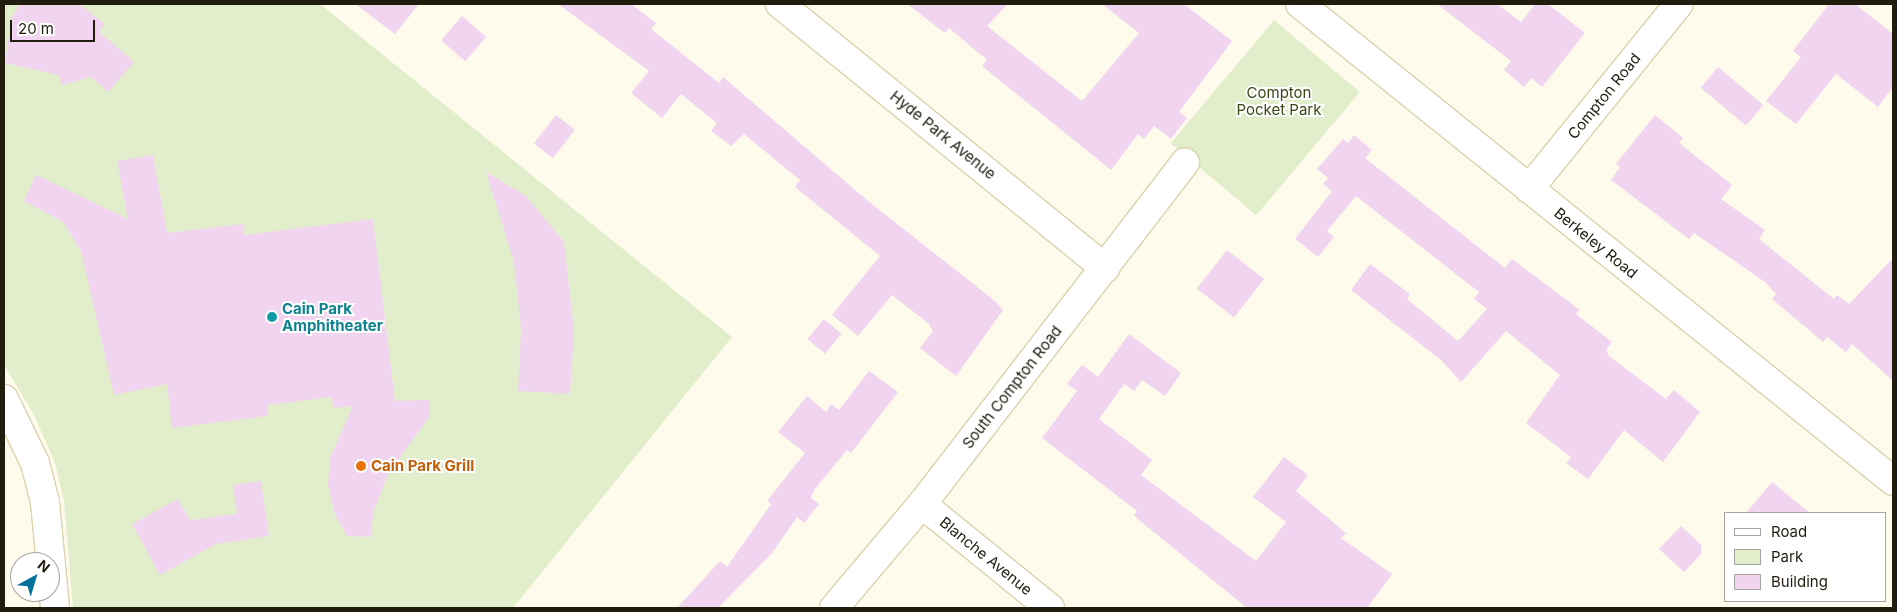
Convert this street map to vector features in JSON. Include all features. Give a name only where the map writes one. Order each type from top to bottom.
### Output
[{"type":"street","name":"Hyde Park Avenue","points":[[780,4],[809,13],[1105,268]]},
{"type":"street","name":"Berkeley Road","points":[[1300,4],[1893,481]]},
{"type":"street","name":"Compton Road","points":[[1529,189],[1679,4]]},
{"type":"street","name":"South Compton Road","points":[[834,608],[922,504],[1185,162]]},
{"type":"street","points":[[4,399],[34,463],[45,502],[55,608]]},
{"type":"street","name":"Blanche Avenue","points":[[922,504],[1050,608]]},
{"type":"green space","points":[[4,4],[320,4],[732,337],[513,608],[73,608],[64,501],[55,463],[33,413],[4,365]]},
{"type":"green space","name":"Compton Pocket Park","points":[[1274,20],[1360,92],[1256,215],[1171,143]]},
{"type":"building","points":[[20,4],[79,4],[105,24],[99,32],[134,62],[108,92],[91,77],[62,85],[59,75],[5,63],[11,19]]},
{"type":"building","points":[[355,4],[419,4],[395,34]]},
{"type":"building","points":[[558,4],[631,4],[656,23],[651,29],[719,83],[723,77],[868,201],[995,301],[1003,310],[956,376],[920,348],[933,331],[928,323],[892,295],[858,336],[832,315],[880,256],[795,187],[800,180],[744,134],[731,146],[711,131],[717,123],[681,94],[662,118],[631,93],[649,71]]},
{"type":"building","points":[[907,4],[1008,4],[987,26],[1082,101],[1139,33],[1102,4],[1184,4],[1232,41],[1179,112],[1187,118],[1171,139],[1154,126],[1144,139],[1138,134],[1111,170],[982,66],[987,60],[949,28],[945,33]]},
{"type":"building","points":[[1437,4],[1497,4],[1521,22],[1535,4],[1548,4],[1585,33],[1542,87],[1531,78],[1524,87],[1504,70],[1511,61]]},
{"type":"building","points":[[1829,4],[1855,4],[1893,34],[1893,87],[1878,107],[1836,74],[1796,124],[1766,101],[1801,57],[1793,51]]},
{"type":"building","points":[[462,16],[486,37],[465,61],[441,40]]},
{"type":"building","points":[[1718,67],[1763,105],[1746,126],[1701,88]]},
{"type":"building","points":[[556,115],[575,130],[553,158],[534,143]]},
{"type":"building","points":[[1655,115],[1683,138],[1679,143],[1732,185],[1721,199],[1765,230],[1759,239],[1834,299],[1837,295],[1849,304],[1893,258],[1893,381],[1852,344],[1846,352],[1827,337],[1823,342],[1772,299],[1776,294],[1765,282],[1694,233],[1689,239],[1611,180],[1620,167],[1616,164]]},
{"type":"building","points":[[1354,135],[1372,150],[1365,158],[1505,268],[1512,259],[1580,310],[1576,314],[1612,342],[1606,350],[1609,356],[1666,399],[1674,390],[1700,412],[1663,462],[1624,430],[1588,479],[1566,463],[1571,457],[1526,423],[1560,375],[1506,331],[1461,382],[1441,360],[1351,290],[1370,264],[1410,294],[1407,299],[1458,341],[1487,309],[1474,299],[1479,292],[1356,196],[1327,231],[1334,237],[1318,257],[1295,239],[1332,191],[1323,184],[1328,178],[1317,169],[1343,139],[1348,143]]},
{"type":"building","name":"Cain Park Amphitheater","points":[[153,155],[167,233],[243,224],[244,235],[373,219],[395,401],[429,400],[429,417],[388,474],[373,513],[371,537],[347,536],[335,515],[328,486],[330,458],[353,406],[333,408],[332,397],[267,405],[268,416],[172,428],[167,384],[114,395],[81,251],[63,222],[24,201],[36,175],[128,219],[117,161]]},
{"type":"building","points":[[486,172],[526,196],[564,242],[574,331],[570,394],[518,391],[521,329],[514,262]]},
{"type":"building","points":[[1227,250],[1264,279],[1234,318],[1197,289]]},
{"type":"building","points":[[824,319],[842,334],[825,354],[807,339]]},
{"type":"building","points":[[1129,334],[1181,373],[1165,396],[1142,380],[1134,391],[1124,384],[1099,419],[1152,460],[1141,475],[1256,561],[1286,522],[1253,497],[1284,457],[1308,475],[1296,491],[1346,533],[1341,538],[1392,574],[1367,608],[1247,608],[1139,520],[1134,515],[1137,511],[1042,438],[1077,391],[1067,384],[1082,365],[1098,377]]},
{"type":"building","points":[[869,371],[898,392],[851,453],[847,450],[814,490],[811,498],[819,504],[804,523],[797,517],[772,553],[718,608],[677,608],[720,561],[727,567],[771,504],[767,501],[805,453],[778,432],[807,396],[826,412],[831,404],[839,410]]},
{"type":"building","points":[[261,481],[269,536],[216,544],[160,575],[132,524],[178,499],[190,520],[237,514],[233,485]]},
{"type":"building","points":[[1772,482],[1809,512],[1747,512]]},
{"type":"building","points":[[1681,526],[1701,545],[1701,554],[1684,572],[1659,549]]},
{"type":"place","name":"Cain Park Amphitheater","points":[[272,317]]},
{"type":"place","name":"Cain Park Grill","points":[[361,466]]}]
